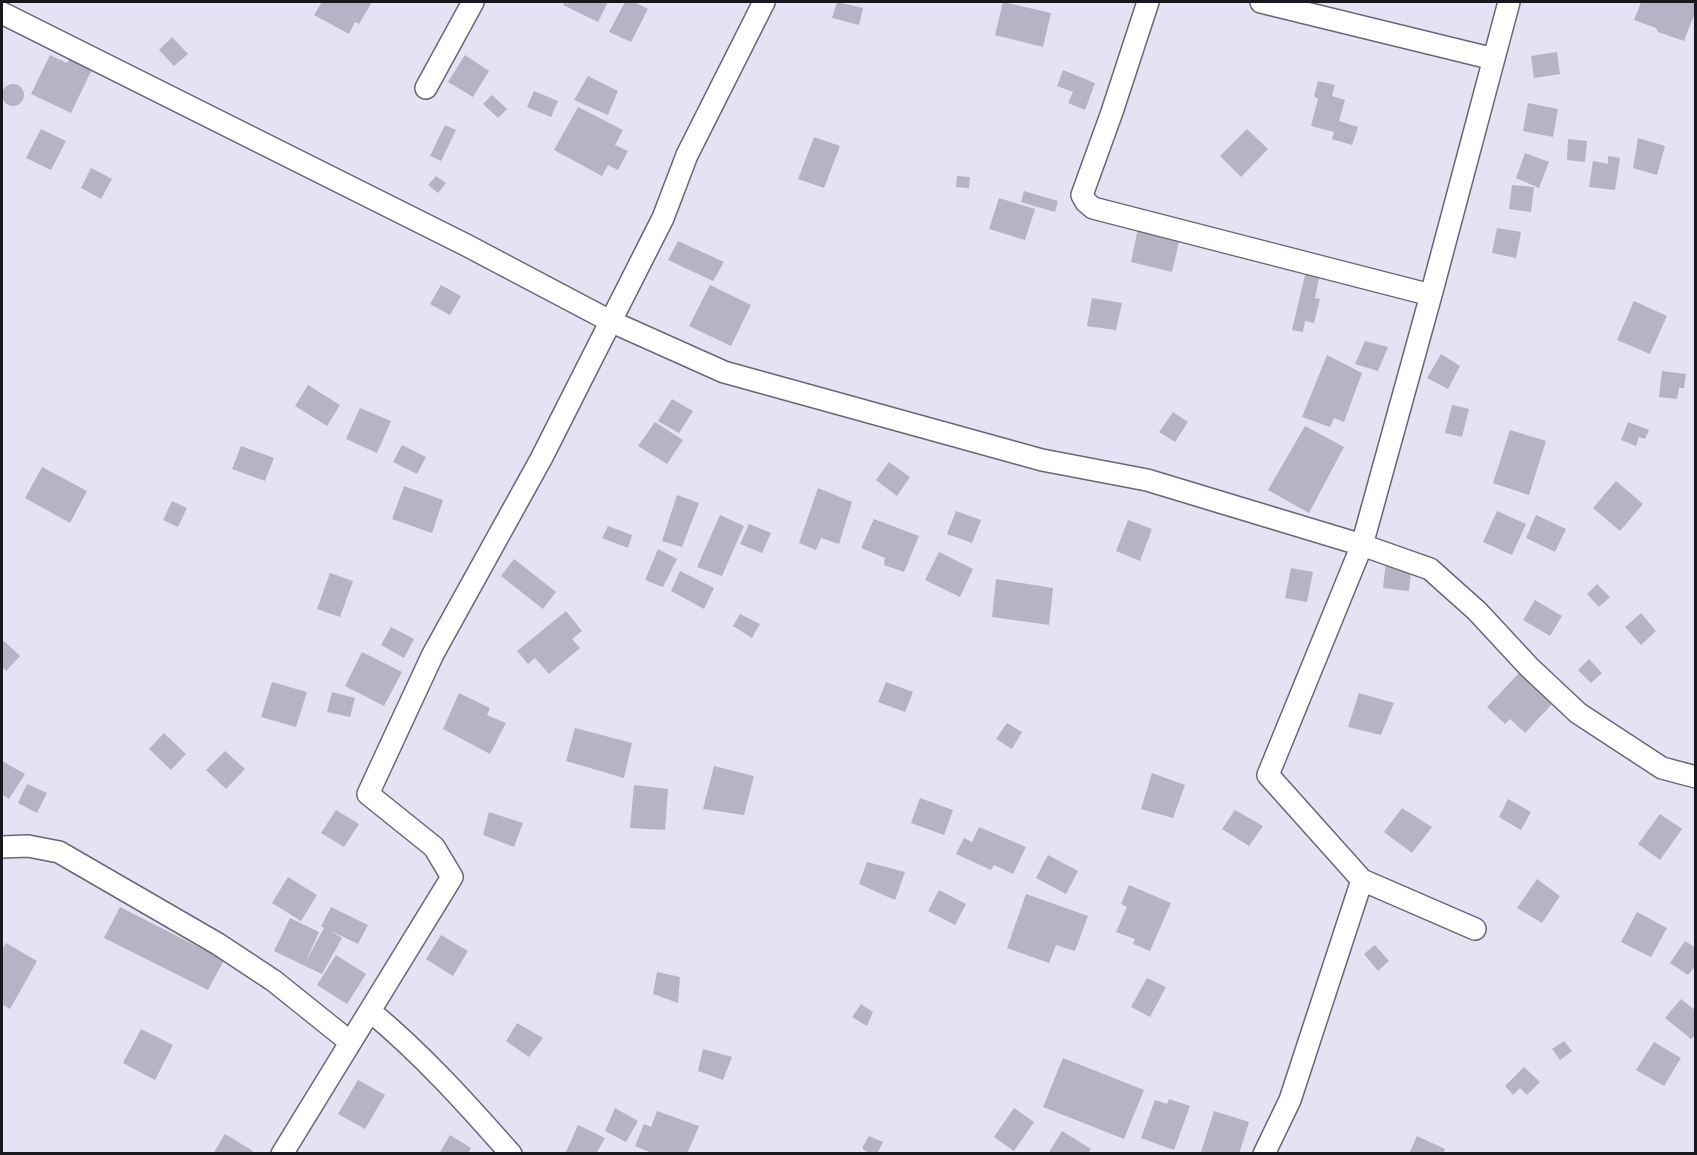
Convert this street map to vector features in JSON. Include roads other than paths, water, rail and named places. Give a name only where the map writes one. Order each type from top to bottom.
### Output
[{"type":"street","points":[[426,88],[474,2]]},
{"type":"street","points":[[282,1154],[452,877],[434,848],[368,794],[433,654],[541,459],[663,218],[687,155],[761,2]]},
{"type":"street","points":[[1148,2],[1082,195],[1086,202],[1093,208],[1431,295]]},
{"type":"street","points":[[1261,2],[1494,58]]},
{"type":"street","points":[[1475,929],[1362,880],[1268,775],[1362,545],[1509,2]]},
{"type":"street","points":[[2,13],[466,245],[610,321],[724,372],[1042,460],[1147,480],[1430,568],[1477,611],[1529,668],[1578,713],[1662,768],[1695,777]]},
{"type":"street","points":[[2,847],[28,846],[59,852],[218,944],[274,981],[350,1042]]},
{"type":"street","points":[[1264,1154],[1290,1100],[1362,880]]},
{"type":"street","points":[[370,1011],[405,1040],[511,1154]]}]
